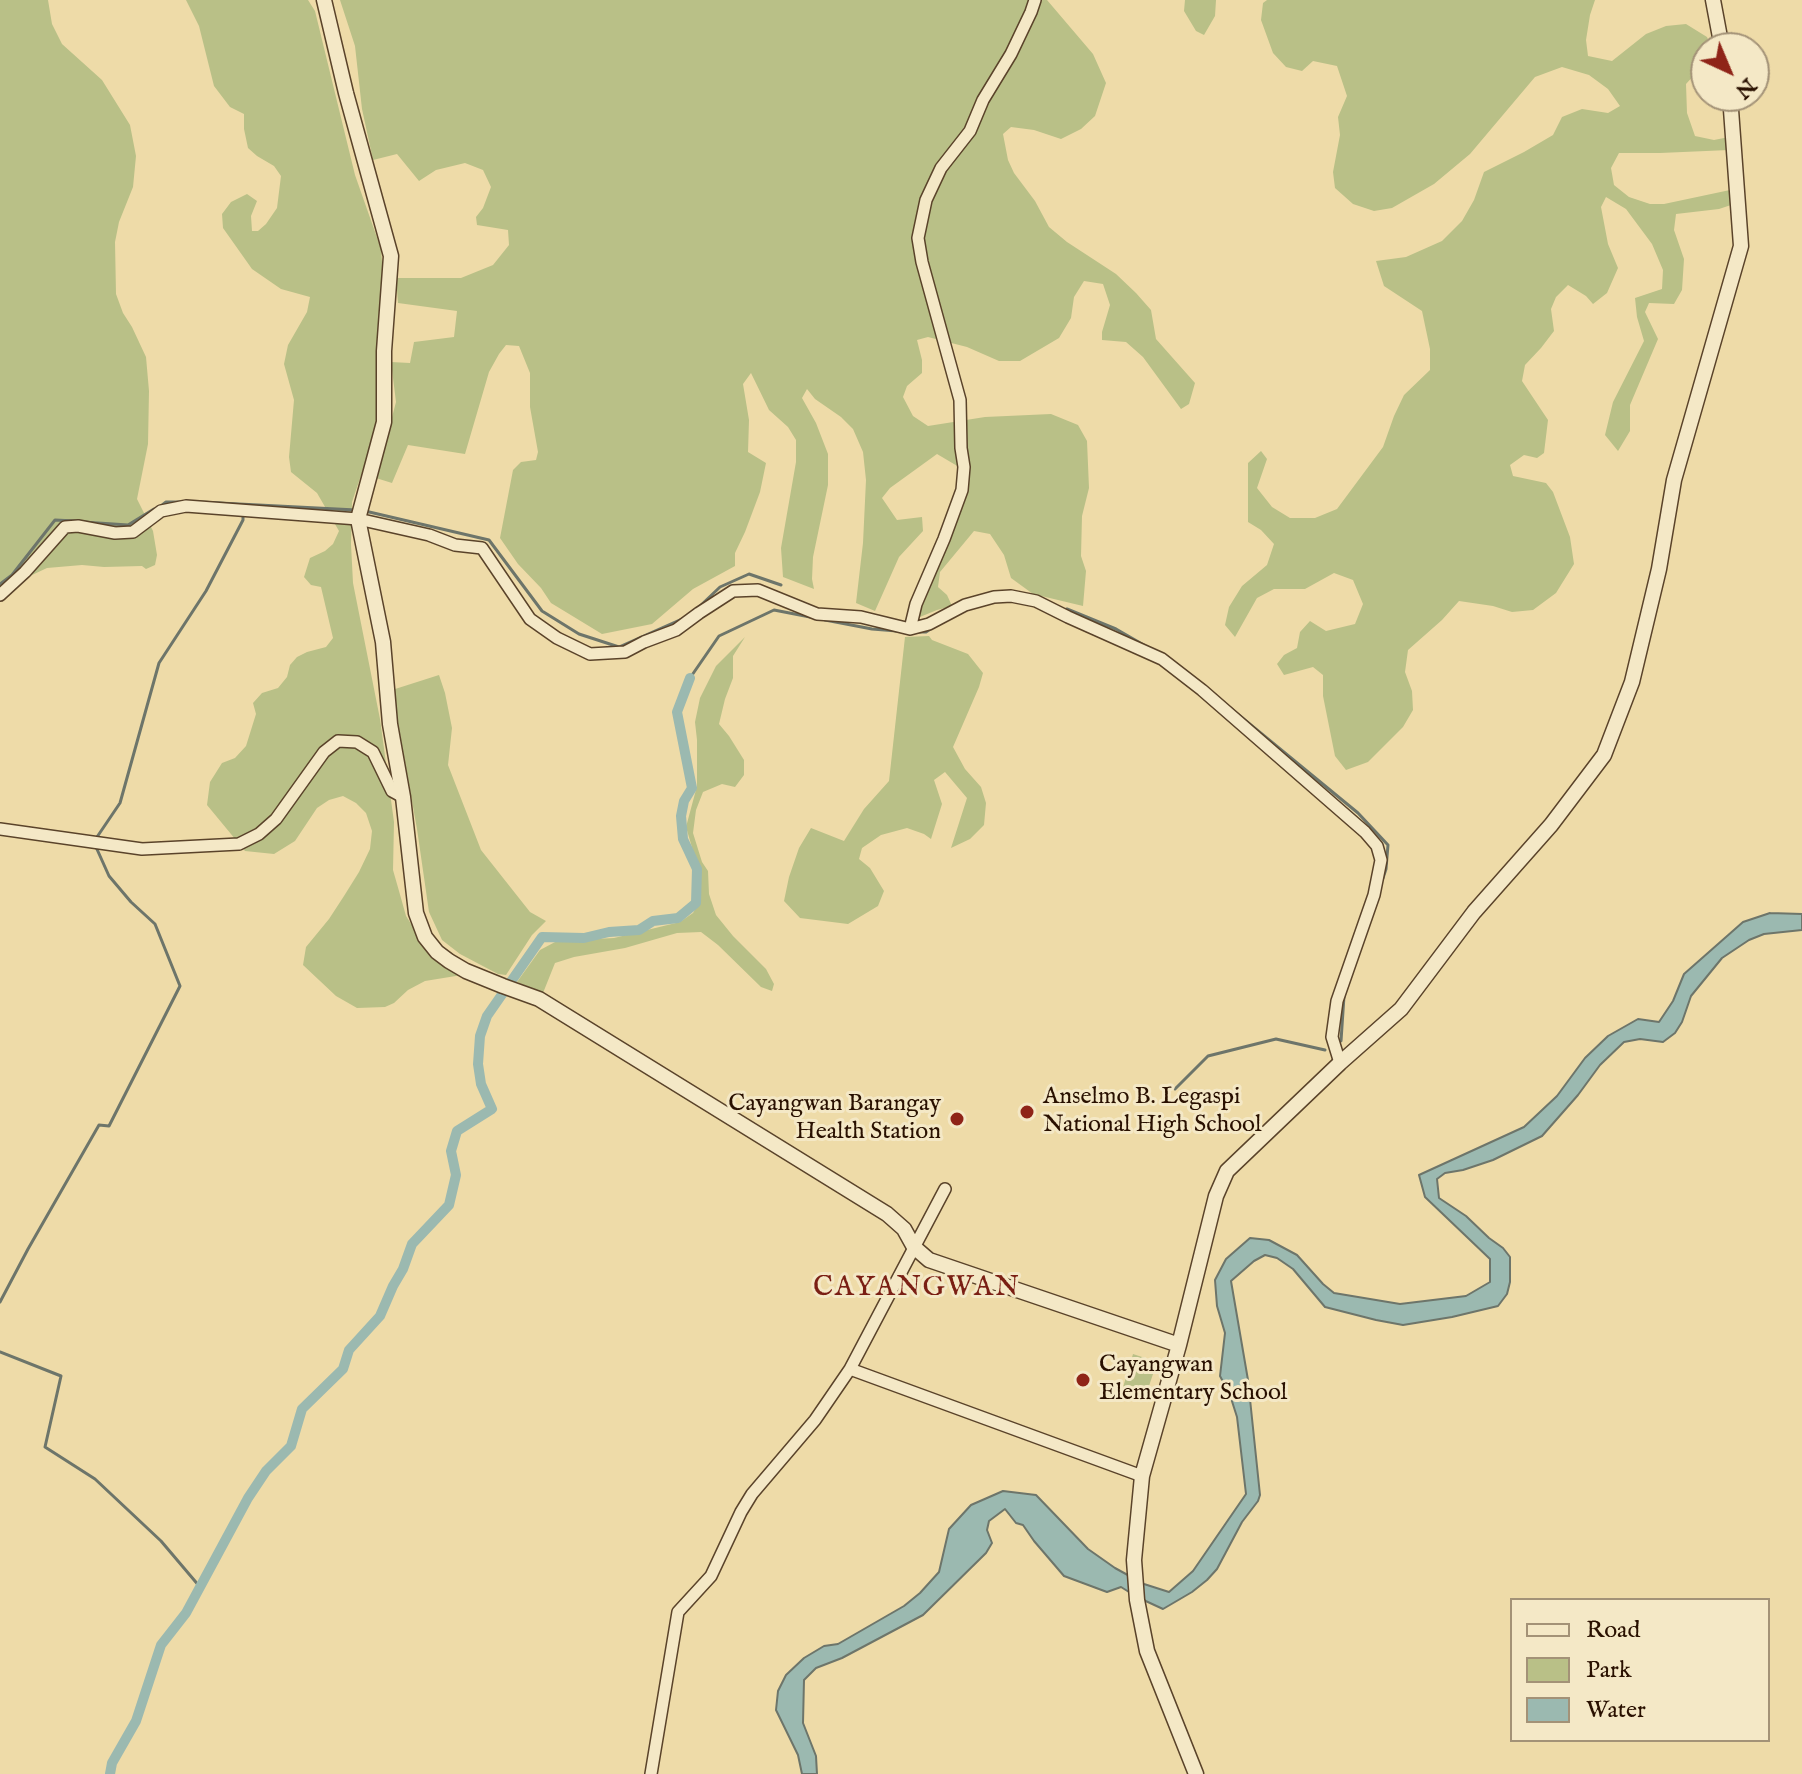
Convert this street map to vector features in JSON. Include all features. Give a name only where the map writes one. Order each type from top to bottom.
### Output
[{"type":"street","points":[[324,0],[391,256],[384,351],[384,422],[358,519],[383,642],[390,724],[403,797],[416,913],[425,937],[449,961],[466,971],[539,999],[887,1214],[904,1229],[914,1247],[929,1260],[1179,1345]]},
{"type":"street","points":[[910,629],[916,604],[962,490],[964,467],[960,400],[918,238],[926,200],[941,168],[970,131],[983,100],[1011,54],[1035,0]]},
{"type":"street","points":[[1713,0],[1719,32]]},
{"type":"street","points":[[1196,1774],[1147,1651],[1137,1600],[1134,1560],[1142,1476],[1216,1196],[1227,1171],[1401,1009],[1474,912],[1551,825],[1604,755],[1632,682],[1659,569],[1674,480],[1741,246],[1731,112]]},
{"type":"street","points":[[0,595],[65,527],[133,532],[161,511],[186,506],[358,519],[429,535],[455,545],[482,548],[530,619],[557,638],[590,654],[625,652],[676,630],[733,591],[758,590],[817,614],[861,617],[910,629],[929,624],[965,605],[994,597],[1011,596],[1036,601],[1162,659],[1202,690],[1365,832],[1377,846],[1381,860],[1374,895],[1337,1001],[1332,1037],[1340,1063]]},
{"type":"street","points":[[0,829],[142,849],[239,844],[259,834],[276,819],[324,752],[338,741],[357,742],[373,752],[392,791],[403,797]]},
{"type":"street","points":[[651,1774],[678,1612],[711,1576],[752,1494],[815,1420],[850,1369],[945,1189]]},
{"type":"street","points":[[850,1369],[1142,1476]]},
{"type":"green space","points":[[0,0],[48,0],[52,24],[62,44],[102,80],[130,125],[136,156],[133,187],[119,222],[115,242],[116,294],[146,357],[148,444],[137,499],[153,531],[157,555],[155,565],[146,569],[142,566],[82,565],[47,568],[0,590]]},
{"type":"green space","points":[[186,0],[308,0],[315,11],[355,175],[381,249],[385,299],[379,422],[352,502],[353,583],[380,719],[394,822],[393,870],[406,916],[424,944],[462,975],[425,981],[385,1007],[357,1008],[336,996],[303,965],[306,947],[329,919],[370,849],[372,831],[366,813],[343,796],[329,800],[317,808],[295,841],[274,854],[245,851],[207,805],[210,782],[222,763],[235,758],[246,746],[256,714],[253,703],[262,693],[278,688],[297,657],[326,647],[333,638],[321,587],[311,585],[304,577],[310,558],[333,544],[339,531],[317,493],[291,472],[289,457],[294,400],[284,364],[288,345],[307,312],[310,297],[281,289],[252,269],[223,228],[222,214],[231,202],[247,194],[257,201],[251,216],[252,231],[258,231],[266,224],[277,208],[281,176],[274,166],[248,148],[244,114],[230,107],[214,86],[199,26]]},
{"type":"green space","points":[[340,0],[1047,0],[1093,54],[1106,83],[1095,116],[1081,129],[1061,139],[1034,130],[1011,127],[1003,134],[1008,160],[1049,227],[1116,274],[1151,310],[1156,339],[1195,383],[1189,404],[1181,409],[1143,357],[1126,342],[1102,340],[1110,305],[1103,284],[1084,281],[1074,297],[1071,318],[1059,338],[1020,361],[999,361],[967,347],[928,337],[917,340],[922,373],[907,386],[903,397],[913,416],[928,426],[985,417],[1051,414],[1078,425],[1087,441],[1089,488],[1082,516],[1081,556],[1086,571],[1083,606],[1033,594],[1011,578],[1004,555],[990,534],[974,531],[940,572],[938,587],[947,595],[952,606],[915,619],[959,480],[959,467],[937,454],[890,488],[882,498],[897,520],[922,517],[923,531],[899,557],[875,611],[856,603],[866,480],[863,452],[853,429],[807,389],[802,398],[828,454],[828,485],[813,557],[814,589],[783,577],[781,548],[796,462],[796,440],[788,427],[769,410],[751,373],[743,384],[749,420],[748,452],[766,463],[760,492],[735,553],[735,566],[693,589],[652,624],[602,634],[551,603],[500,538],[513,470],[521,462],[536,460],[538,452],[530,407],[530,373],[519,346],[506,345],[489,372],[465,454],[408,445],[392,483],[376,478],[396,402],[391,362],[410,363],[414,342],[454,337],[457,311],[398,303],[396,278],[461,278],[493,265],[509,245],[508,230],[477,225],[476,217],[491,187],[483,170],[465,163],[436,170],[419,181],[397,154],[373,160],[362,109],[355,46]]},
{"type":"green space","points":[[1185,0],[1216,0],[1215,16],[1204,35],[1196,31],[1184,11]]},
{"type":"green space","points":[[1267,0],[1595,0],[1586,40],[1588,56],[1612,61],[1646,34],[1666,26],[1686,24],[1699,32],[1690,32],[1690,80],[1686,84],[1687,113],[1695,136],[1714,140],[1729,137],[1729,150],[1619,153],[1611,168],[1614,185],[1629,197],[1650,204],[1664,204],[1730,190],[1731,205],[1676,214],[1674,230],[1684,259],[1682,290],[1674,304],[1649,303],[1645,312],[1658,339],[1630,405],[1630,431],[1618,451],[1605,435],[1613,402],[1644,341],[1635,298],[1662,289],[1663,270],[1652,244],[1626,209],[1606,197],[1601,207],[1608,244],[1618,268],[1607,293],[1593,304],[1568,285],[1556,297],[1551,309],[1554,331],[1525,365],[1522,381],[1548,420],[1544,453],[1537,458],[1524,455],[1510,465],[1513,476],[1546,483],[1553,492],[1570,537],[1574,564],[1556,593],[1533,610],[1512,612],[1459,601],[1408,650],[1405,672],[1412,691],[1413,710],[1403,727],[1368,762],[1346,770],[1335,756],[1323,696],[1323,675],[1313,667],[1284,675],[1277,664],[1284,655],[1297,648],[1300,632],[1310,621],[1326,631],[1355,624],[1363,604],[1353,580],[1334,573],[1305,589],[1274,589],[1257,598],[1235,637],[1225,625],[1229,607],[1242,586],[1267,565],[1274,544],[1248,522],[1248,463],[1261,451],[1267,459],[1257,488],[1272,507],[1290,518],[1315,518],[1337,509],[1383,447],[1404,395],[1430,370],[1430,349],[1422,311],[1384,286],[1376,261],[1406,257],[1442,241],[1462,221],[1484,172],[1553,135],[1562,117],[1582,109],[1608,113],[1620,106],[1608,89],[1589,75],[1562,67],[1535,77],[1470,154],[1434,184],[1392,208],[1374,211],[1353,204],[1335,188],[1333,172],[1340,135],[1338,117],[1347,96],[1337,66],[1313,61],[1302,71],[1286,67],[1273,53],[1261,20],[1263,3]]},
{"type":"green space","points":[[929,636],[968,654],[983,673],[953,747],[965,769],[981,787],[986,803],[984,825],[970,839],[951,848],[967,798],[945,772],[934,780],[942,804],[931,839],[907,828],[881,835],[862,848],[859,859],[870,868],[884,891],[878,906],[848,924],[800,918],[784,901],[799,848],[811,828],[844,841],[864,809],[889,781],[905,637]]},
{"type":"green space","points":[[745,637],[733,656],[733,678],[719,724],[744,760],[744,775],[735,787],[722,784],[703,792],[696,810],[693,833],[708,871],[709,894],[716,915],[766,969],[774,984],[772,991],[761,987],[701,932],[677,933],[555,963],[543,993],[517,982],[540,950],[557,941],[614,938],[680,922],[693,913],[699,902],[701,878],[686,827],[697,786],[695,722],[700,698],[716,666]]},
{"type":"green space","points":[[439,675],[452,728],[448,765],[481,850],[530,912],[546,921],[532,935],[506,975],[498,974],[460,954],[442,940],[429,912],[392,690]]},
{"type":"green space","points":[[1133,1354],[1157,1362],[1144,1401],[1121,1394]]},
{"type":"water","points":[[1770,913],[1802,914],[1802,930],[1764,934],[1722,958],[1691,996],[1675,1033],[1663,1042],[1640,1039],[1624,1042],[1600,1065],[1542,1136],[1493,1160],[1445,1173],[1437,1179],[1439,1198],[1466,1216],[1510,1257],[1510,1282],[1507,1294],[1498,1306],[1403,1325],[1376,1320],[1325,1307],[1293,1269],[1277,1258],[1265,1255],[1231,1281],[1248,1380],[1260,1495],[1217,1569],[1207,1580],[1163,1609],[1121,1587],[1107,1592],[1064,1576],[1023,1525],[1016,1523],[1005,1509],[989,1521],[987,1530],[992,1543],[986,1553],[923,1615],[842,1658],[816,1668],[804,1680],[803,1723],[816,1756],[817,1774],[802,1774],[798,1755],[776,1710],[778,1691],[786,1675],[804,1658],[824,1646],[838,1644],[904,1606],[920,1593],[939,1572],[949,1529],[971,1505],[1003,1491],[1036,1495],[1088,1549],[1144,1584],[1169,1592],[1193,1571],[1246,1494],[1237,1417],[1220,1376],[1225,1333],[1217,1306],[1215,1280],[1226,1259],[1250,1238],[1269,1240],[1297,1255],[1334,1293],[1400,1304],[1466,1296],[1490,1282],[1490,1259],[1425,1197],[1419,1175],[1524,1127],[1557,1096],[1585,1058],[1608,1036],[1638,1019],[1659,1022],[1673,1001],[1684,974],[1743,922]]},
{"type":"waterway","points":[[161,506],[166,502],[181,502]]},
{"type":"waterway","points":[[200,502],[356,510]]},
{"type":"waterway","points":[[83,522],[128,525],[154,509]]},
{"type":"waterway","points":[[365,511],[489,540],[542,611],[579,634],[619,647],[682,619]]},
{"type":"waterway","points":[[97,837],[120,803],[159,663],[206,591],[243,520],[243,513]]},
{"type":"waterway","points":[[0,584],[12,575],[55,520],[75,521]]},
{"type":"waterway","points":[[698,608],[720,587],[749,574],[781,585]]},
{"type":"waterway","points":[[1062,611],[1067,609],[1116,629],[1149,648]]},
{"type":"waterway","points":[[690,678],[719,636],[774,610],[810,617]]},
{"type":"waterway","points":[[825,620],[897,631]]},
{"type":"waterway","points":[[916,632],[926,632],[932,628]]},
{"type":"waterway","points":[[110,1774],[112,1763],[136,1721],[161,1645],[186,1613],[248,1498],[266,1471],[291,1446],[302,1409],[343,1369],[349,1350],[380,1316],[412,1244],[449,1205],[456,1175],[451,1151],[457,1131],[492,1109],[481,1084],[478,1064],[480,1036],[487,1016],[542,937],[584,938],[639,930],[653,921],[678,918],[696,903],[697,869],[683,839],[681,816],[684,801],[692,788],[677,712],[690,678]]},
{"type":"waterway","points":[[1229,707],[1358,813],[1388,845],[1383,878]]},
{"type":"waterway","points":[[0,1302],[99,1125],[109,1126],[180,986],[155,924],[109,876],[96,847]]},
{"type":"waterway","points":[[1341,1041],[1344,996]]},
{"type":"waterway","points":[[1175,1089],[1208,1056],[1276,1039],[1325,1050]]},
{"type":"waterway","points":[[0,1352],[61,1376],[45,1447],[95,1479],[161,1541],[200,1587]]},
{"type":"place","name":"Anselmo B. Legaspi National High School","points":[[1027,1112]]},
{"type":"place","name":"Cayangwan Barangay Health Station","points":[[957,1119]]},
{"type":"place","name":"Cayangwan Elementary School","points":[[1083,1380]]},
{"type":"district","name":"CAYANGWAN","points":[[917,1289]]}]
